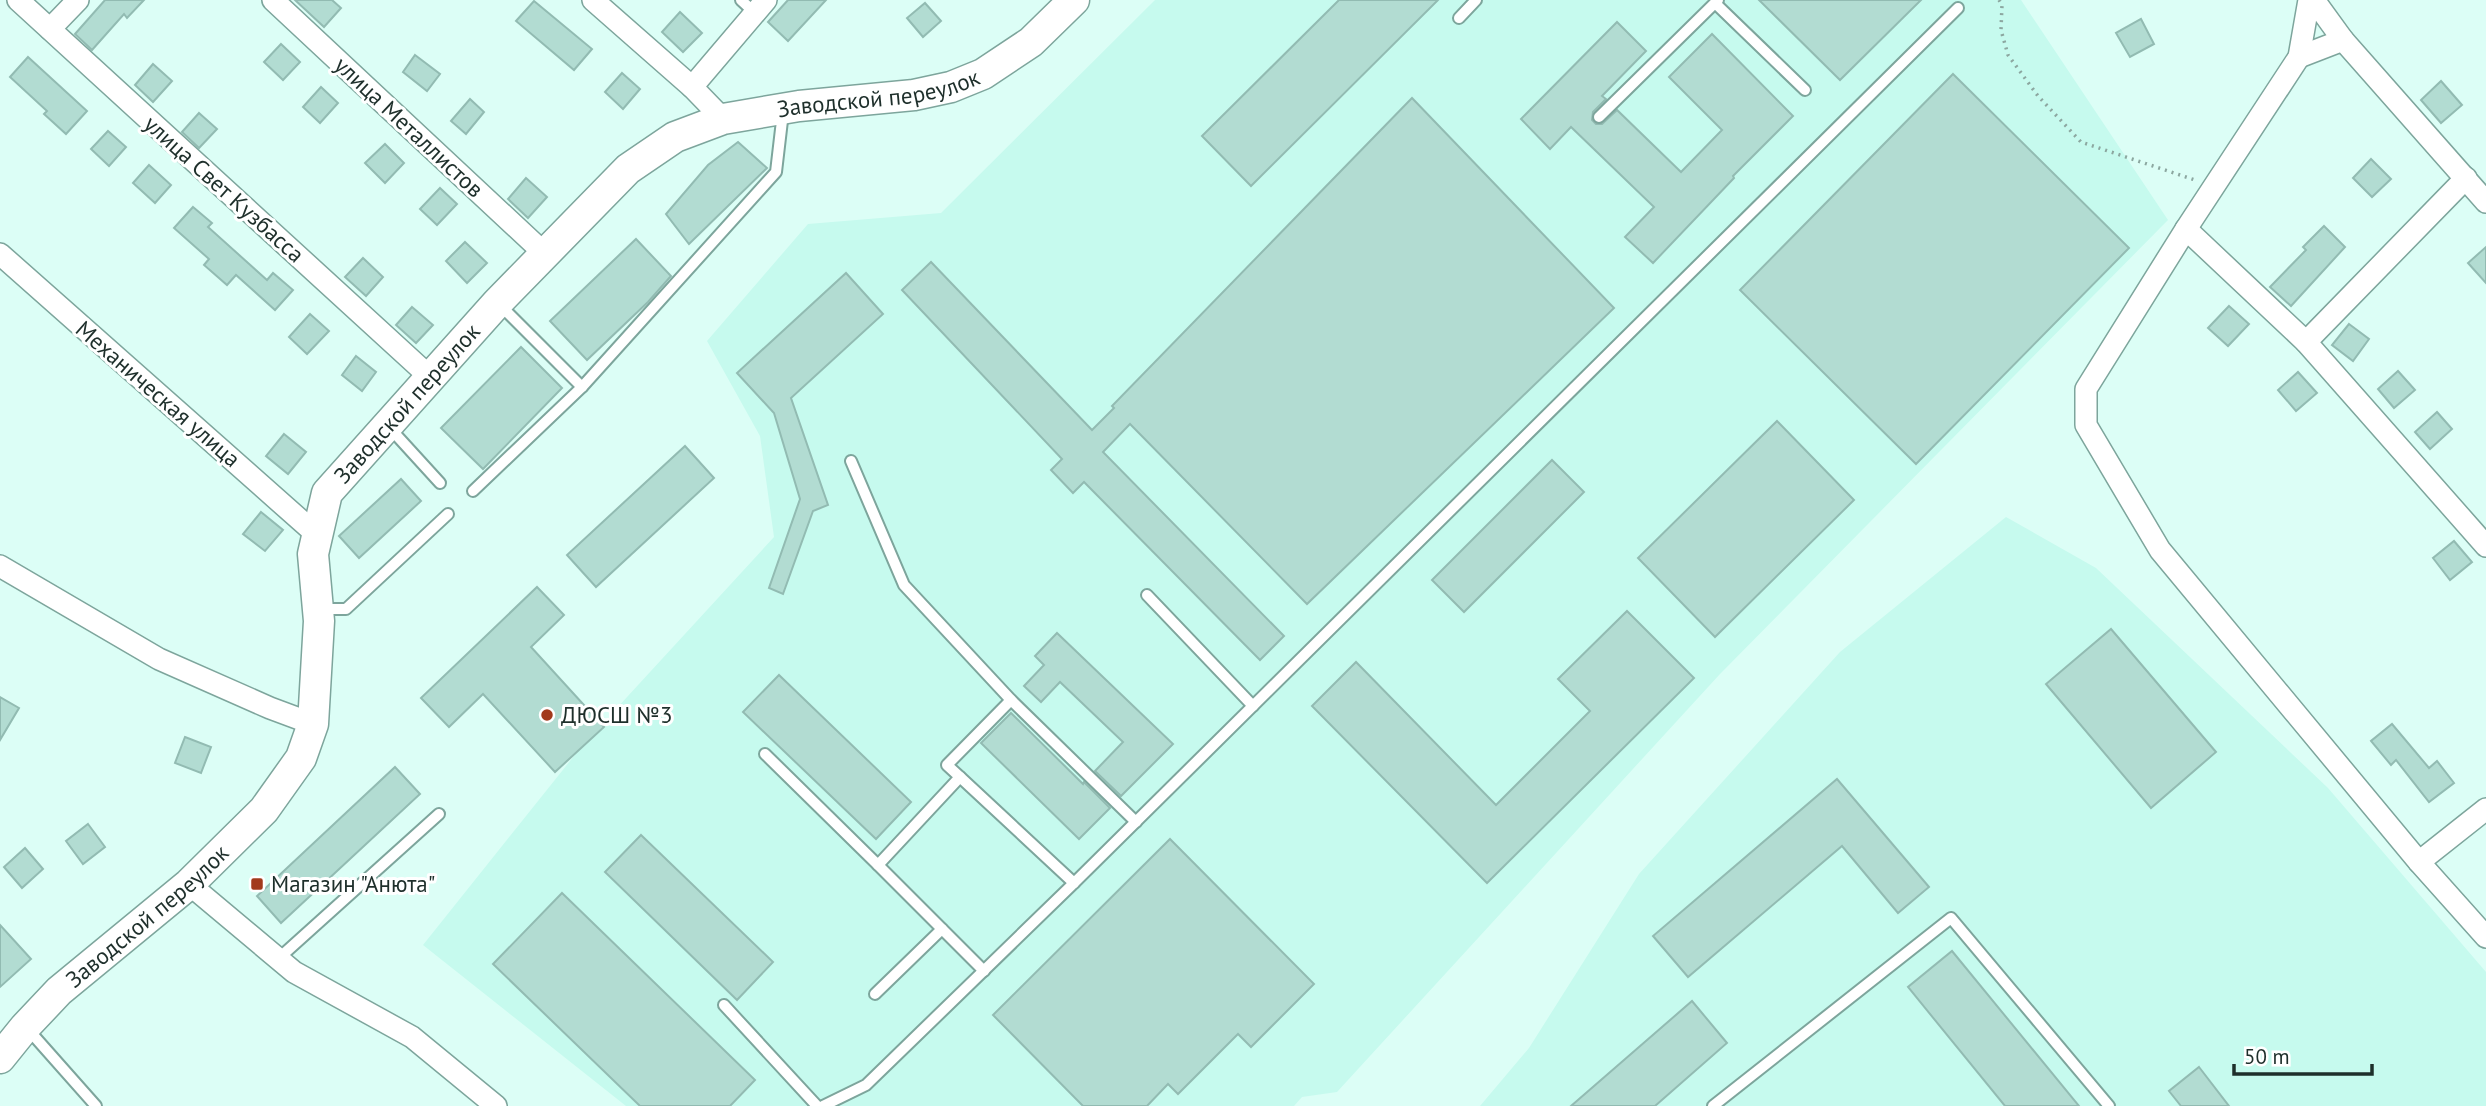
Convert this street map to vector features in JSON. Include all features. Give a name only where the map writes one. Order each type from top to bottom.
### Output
[{"type":"main road","name":"Заводской переулок","points":[[0,1058],[59,991],[189,884],[264,810],[300,758],[313,724],[318,609],[313,554],[327,493],[497,303],[628,169],[675,137],[723,119],[784,109],[914,95],[951,87],[983,74],[1031,43],[1074,0]]},
{"type":"street","name":"улица Свет Кузбасса","points":[[18,0],[430,377]]},
{"type":"street","points":[[50,29],[78,0]]},
{"type":"street","name":"улица Металлистов","points":[[273,0],[545,254]]},
{"type":"street","points":[[593,0],[692,87],[723,119]]},
{"type":"street","points":[[2312,0],[2343,40],[2486,202]]},
{"type":"street","points":[[2312,0],[2299,57],[2186,229],[2086,389],[2086,425],[2160,550],[2419,862],[2486,937]]},
{"type":"street","points":[[692,87],[754,4]]},
{"type":"street","points":[[2299,57],[2343,40]]},
{"type":"street","points":[[2306,342],[2466,178]]},
{"type":"street","points":[[2186,229],[2306,342],[2486,546]]},
{"type":"street","name":"Механическая улица","points":[[0,254],[316,534]]},
{"type":"street","points":[[0,566],[159,659],[313,724]]},
{"type":"street","points":[[2419,862],[2486,809]]},
{"type":"street","points":[[189,884],[293,972],[412,1037],[496,1106]]},
{"type":"lane","points":[[1459,18],[1476,0]]},
{"type":"lane","points":[[1599,117],[1717,2],[1805,90]]},
{"type":"lane","points":[[823,1106],[866,1085],[984,971],[1958,8]]},
{"type":"lane","points":[[473,491],[582,387],[776,172],[784,109]]},
{"type":"lane","points":[[497,303],[582,387]]},
{"type":"lane","points":[[387,425],[440,483]]},
{"type":"lane","points":[[850,461],[904,585],[1011,700],[1136,822]]},
{"type":"lane","points":[[318,609],[346,609],[448,514]]},
{"type":"lane","points":[[1147,595],[1254,706]]},
{"type":"lane","points":[[1011,700],[947,765],[1074,883]]},
{"type":"lane","points":[[765,754],[984,971]]},
{"type":"lane","points":[[878,865],[961,778]]},
{"type":"lane","points":[[278,959],[439,814]]},
{"type":"lane","points":[[1713,1106],[1951,918],[2109,1106]]},
{"type":"lane","points":[[875,994],[942,929]]},
{"type":"lane","points":[[724,1005],[817,1106]]},
{"type":"lane","points":[[25,1027],[96,1106]]},
{"type":"path","points":[[1999,0],[2003,5],[2001,30],[2008,55],[2038,96],[2081,142],[2166,168],[2214,187]]},
{"type":"shaded area","points":[[1155,0],[2021,0],[2168,220],[1720,674],[1337,1092],[1302,1097],[1294,1106],[626,1106],[423,945],[582,746],[774,537],[760,436],[707,341],[808,224],[941,213]]},
{"type":"shaded area","points":[[2006,517],[2096,568],[2328,788],[2486,972],[2486,1106],[1480,1106],[1529,1048],[1639,874],[1840,652]]},
{"type":"building","points":[[105,0],[144,0],[127,18],[124,14],[92,50],[75,34]]},
{"type":"building","points":[[295,0],[332,0],[341,8],[324,27]]},
{"type":"building","points":[[788,0],[826,0],[788,41],[768,22]]},
{"type":"building","points":[[1339,0],[1438,0],[1251,186],[1202,136]]},
{"type":"building","points":[[1759,0],[1921,0],[1840,80]]},
{"type":"building","points":[[534,1],[592,49],[574,70],[516,21]]},
{"type":"building","points":[[925,3],[941,21],[923,37],[907,18]]},
{"type":"building","points":[[680,12],[702,33],[683,52],[662,32]]},
{"type":"building","points":[[2141,19],[2154,44],[2130,57],[2116,33]]},
{"type":"building","points":[[1617,22],[1646,51],[1602,96],[1606,99],[1593,112],[1592,120],[1596,124],[1602,124],[1617,110],[1681,172],[1722,130],[1669,77],[1712,34],[1793,116],[1653,263],[1625,237],[1654,207],[1571,127],[1550,149],[1521,119]]},
{"type":"building","points":[[281,44],[300,62],[283,80],[264,62]]},
{"type":"building","points":[[415,55],[440,74],[427,91],[403,72]]},
{"type":"building","points":[[28,57],[87,111],[66,134],[44,114],[47,111],[10,77]]},
{"type":"building","points":[[153,64],[172,81],[153,102],[135,85]]},
{"type":"building","points":[[622,73],[640,89],[623,109],[605,92]]},
{"type":"building","points":[[1953,74],[2129,248],[1916,464],[1740,290]]},
{"type":"building","points":[[2441,81],[2462,105],[2441,123],[2421,100]]},
{"type":"building","points":[[321,87],[338,103],[320,123],[303,107]]},
{"type":"building","points":[[1412,98],[1614,308],[1307,604],[1130,424],[1103,452],[1284,636],[1260,660],[1084,482],[1073,493],[1051,470],[1062,459],[902,290],[931,262],[1092,430],[1114,408],[1112,406]]},
{"type":"building","points":[[470,99],[484,112],[466,134],[451,121]]},
{"type":"building","points":[[199,113],[217,129],[199,148],[182,132]]},
{"type":"building","points":[[108,131],[126,147],[109,166],[91,149]]},
{"type":"building","points":[[738,142],[767,168],[689,244],[666,214],[708,165]]},
{"type":"building","points":[[385,144],[404,163],[385,183],[365,163]]},
{"type":"building","points":[[2371,159],[2391,179],[2372,197],[2353,178]]},
{"type":"building","points":[[149,165],[171,185],[155,203],[133,183]]},
{"type":"building","points":[[526,178],[547,197],[528,218],[508,199]]},
{"type":"building","points":[[440,188],[457,204],[437,225],[420,209]]},
{"type":"building","points":[[193,207],[212,223],[208,227],[267,280],[273,273],[293,290],[275,310],[236,275],[227,285],[204,265],[209,259],[174,228]]},
{"type":"building","points":[[2324,226],[2345,247],[2291,306],[2270,287],[2306,250],[2303,247]]},
{"type":"building","points":[[636,239],[671,276],[648,302],[587,360],[550,321]]},
{"type":"building","points":[[465,242],[487,263],[467,283],[446,261]]},
{"type":"building","points":[[2486,247],[2486,283],[2468,263]]},
{"type":"building","points":[[363,258],[383,277],[366,296],[345,277]]},
{"type":"building","points":[[846,273],[883,314],[791,398],[828,505],[813,511],[783,594],[769,588],[800,499],[774,413],[737,373]]},
{"type":"building","points":[[2229,306],[2249,324],[2228,346],[2208,328]]},
{"type":"building","points":[[412,307],[433,325],[416,343],[396,325]]},
{"type":"building","points":[[310,314],[329,331],[307,354],[289,337]]},
{"type":"building","points":[[2349,324],[2369,339],[2353,361],[2332,345]]},
{"type":"building","points":[[521,347],[562,388],[483,469],[441,428]]},
{"type":"building","points":[[356,356],[376,372],[362,391],[342,375]]},
{"type":"building","points":[[2398,371],[2415,390],[2394,408],[2378,389]]},
{"type":"building","points":[[2298,372],[2317,393],[2296,411],[2278,390]]},
{"type":"building","points":[[2437,412],[2452,429],[2430,449],[2415,432]]},
{"type":"building","points":[[1777,421],[1854,500],[1715,637],[1638,558]]},
{"type":"building","points":[[284,434],[306,452],[288,474],[266,456]]},
{"type":"building","points":[[685,446],[714,478],[596,587],[567,555]]},
{"type":"building","points":[[1552,460],[1584,492],[1464,612],[1432,580]]},
{"type":"building","points":[[401,479],[421,501],[359,558],[339,536]]},
{"type":"building","points":[[261,512],[283,530],[265,551],[243,534]]},
{"type":"building","points":[[2454,541],[2472,562],[2450,580],[2433,558]]},
{"type":"building","points":[[537,587],[564,615],[531,647],[604,727],[555,772],[483,694],[449,727],[421,698]]},
{"type":"building","points":[[1627,611],[1694,678],[1487,883],[1312,706],[1356,662],[1496,805],[1590,711],[1558,679]]},
{"type":"building","points":[[2111,629],[2216,752],[2151,808],[2046,684]]},
{"type":"building","points":[[1057,633],[1173,744],[1121,796],[1095,771],[1123,742],[1060,682],[1041,702],[1024,686],[1044,665],[1035,656]]},
{"type":"building","points":[[779,675],[911,802],[876,839],[743,712]]},
{"type":"building","points":[[0,697],[19,708],[0,740]]},
{"type":"building","points":[[1011,713],[1110,808],[1079,839],[981,743]]},
{"type":"building","points":[[2392,724],[2429,768],[2437,761],[2454,783],[2429,802],[2396,760],[2391,765],[2371,741]]},
{"type":"building","points":[[185,737],[211,747],[201,773],[175,763]]},
{"type":"building","points":[[395,767],[420,794],[281,923],[257,896]]},
{"type":"building","points":[[1837,779],[1929,887],[1898,913],[1842,846],[1688,977],[1653,936]]},
{"type":"building","points":[[88,824],[105,847],[83,864],[66,841]]},
{"type":"building","points":[[641,835],[773,962],[737,1000],[605,872]]},
{"type":"building","points":[[1170,839],[1314,984],[1251,1047],[1238,1034],[1178,1094],[1168,1084],[1147,1106],[1083,1106],[993,1015]]},
{"type":"building","points":[[25,848],[43,869],[22,888],[4,867]]},
{"type":"building","points":[[562,893],[755,1080],[730,1106],[640,1106],[493,964]]},
{"type":"building","points":[[0,925],[31,959],[0,987]]},
{"type":"building","points":[[1952,951],[2079,1106],[2005,1106],[1908,987]]},
{"type":"building","points":[[1692,1001],[1727,1043],[1655,1106],[1571,1106]]},
{"type":"building","points":[[2199,1067],[2229,1106],[2181,1106],[2169,1091]]},
{"type":"place","name":"ДЮСШ №3","points":[[547,715]]},
{"type":"place","name":"Магазин \"Анюта\"","points":[[257,884]]}]
